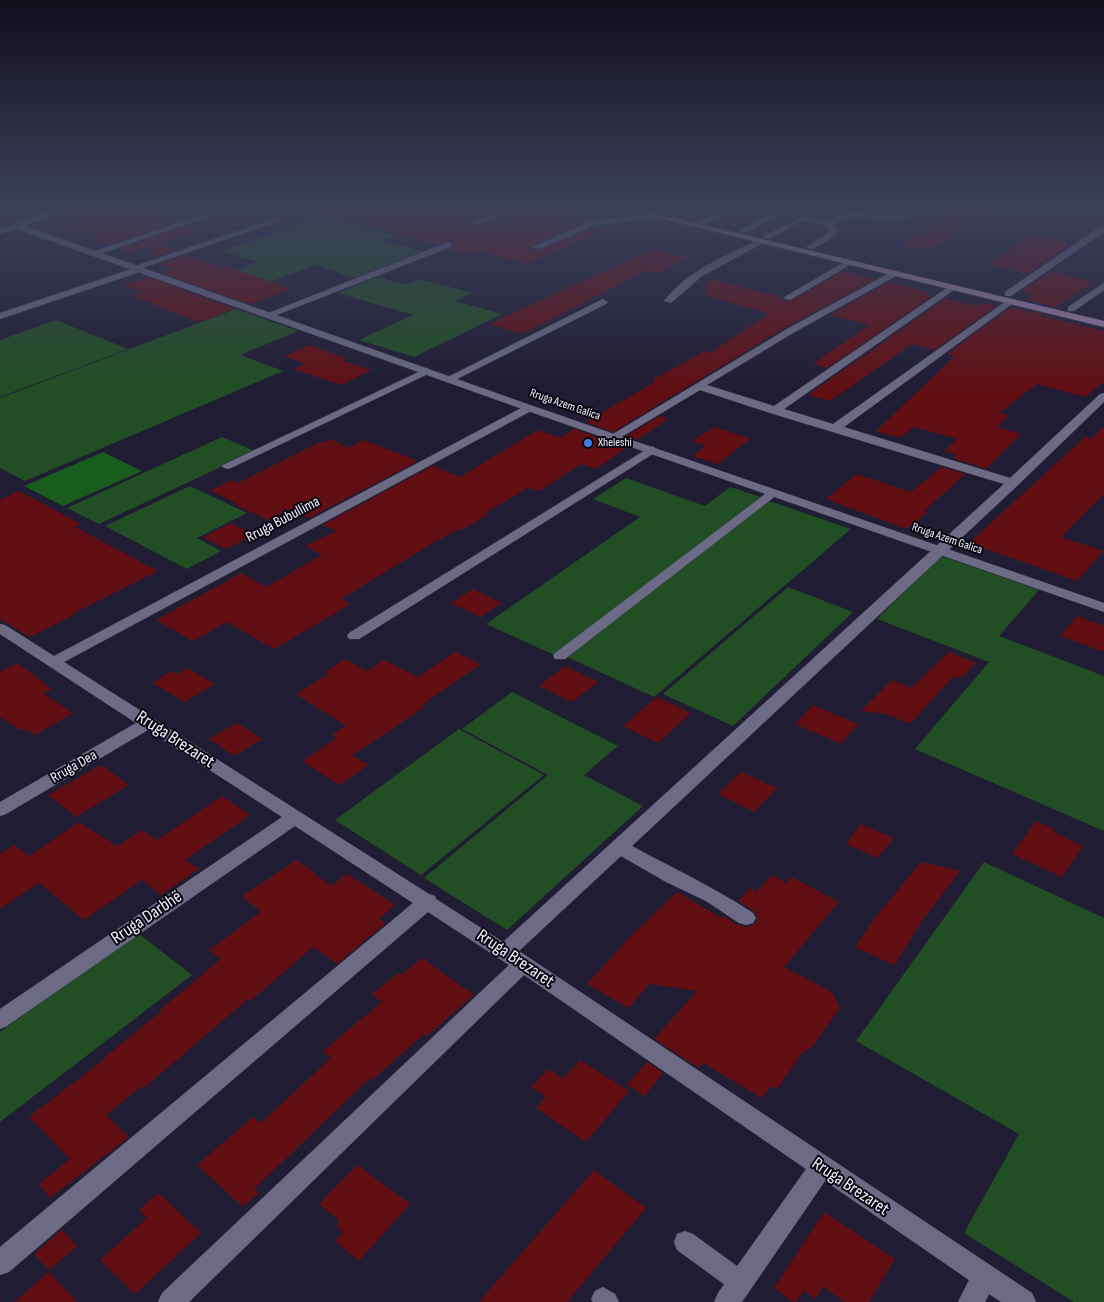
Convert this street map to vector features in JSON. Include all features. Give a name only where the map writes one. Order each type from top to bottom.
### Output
[{"type":"main road","points":[[872,269],[951,288],[1104,317]]},
{"type":"main road","points":[[894,269],[1104,324]]},
{"type":"street","points":[[0,316],[136,269]]},
{"type":"street","name":"Rruga Azem Galica","points":[[140,269],[271,314],[529,408],[1104,608]]},
{"type":"street","points":[[271,314],[387,269]]},
{"type":"street","points":[[834,429],[1048,269]]},
{"type":"street","points":[[614,437],[790,331],[893,274]]},
{"type":"street","points":[[774,410],[951,288]]},
{"type":"street","points":[[449,379],[603,302]]},
{"type":"street","points":[[698,386],[1013,482]]},
{"type":"street","points":[[171,1302],[514,958],[619,847],[940,551],[1104,396]]},
{"type":"street","name":"Rruga Bubullima","points":[[53,662],[529,408]]},
{"type":"street","points":[[354,636],[652,450]]},
{"type":"street","name":"Rruga Brezaret","points":[[0,628],[428,901],[1023,1302]]},
{"type":"street","name":"Rruga Dea","points":[[0,810],[148,723]]},
{"type":"street","name":"Rruga Darbhë","points":[[0,1020],[295,817]]},
{"type":"street","points":[[619,847],[673,877],[713,896],[746,918]]},
{"type":"street","points":[[0,1263],[428,901]]},
{"type":"street","points":[[727,1302],[821,1167]]},
{"type":"street","points":[[971,1302],[985,1277]]},
{"type":"lane","points":[[668,301],[675,293],[709,269]]},
{"type":"lane","points":[[787,298],[839,269]]},
{"type":"lane","points":[[1071,310],[1104,286]]},
{"type":"lane","points":[[226,466],[427,371]]},
{"type":"lane","points":[[560,656],[773,492]]},
{"type":"lane","points":[[685,1242],[740,1282]]},
{"type":"green space","points":[[240,269],[305,269],[234,296],[198,284]]},
{"type":"green space","points":[[327,269],[379,269],[356,278]]},
{"type":"green space","points":[[377,277],[406,285],[420,279],[472,293],[455,301],[502,314],[414,357],[359,340],[413,315],[338,293]]},
{"type":"green space","points":[[236,309],[298,331],[240,355],[283,371],[25,481],[0,468],[0,398]]},
{"type":"green space","points":[[56,320],[128,349],[0,397],[0,340]]},
{"type":"green space","points":[[222,437],[255,451],[99,524],[67,508]]},
{"type":"green space","points":[[103,452],[142,471],[63,506],[24,486]]},
{"type":"green space","points":[[626,478],[705,506],[730,487],[761,497],[554,655],[486,624],[640,517],[593,499]]},
{"type":"green space","points":[[190,486],[247,513],[197,538],[221,551],[187,569],[105,526]]},
{"type":"green space","points":[[769,501],[851,529],[654,697],[565,656]]},
{"type":"green space","points":[[941,556],[1039,590],[999,636],[1104,676],[1104,831],[915,749],[989,662],[877,619]]},
{"type":"green space","points":[[788,587],[853,612],[733,726],[663,694]]},
{"type":"green space","points":[[512,692],[618,746],[584,775],[643,806],[507,930],[424,878],[548,775],[462,729]]},
{"type":"green space","points":[[459,729],[544,775],[421,875],[335,820]]},
{"type":"green space","points":[[984,862],[1104,918],[1104,1302],[1074,1302],[964,1233],[1019,1134],[856,1041]]},
{"type":"green space","points":[[138,933],[192,975],[0,1122],[0,1032]]},
{"type":"building","points":[[173,269],[233,269],[291,289],[250,304],[162,273]]},
{"type":"building","points":[[609,269],[668,269],[658,274],[643,270],[644,272],[522,334],[490,324]]},
{"type":"building","points":[[1006,269],[1035,269],[1027,274]]},
{"type":"building","points":[[841,272],[875,279],[786,327],[613,432],[586,422],[655,382],[652,380],[705,351],[710,353],[769,314],[705,295],[709,279],[781,297],[782,300],[789,302]]},
{"type":"building","points":[[1051,272],[1093,282],[1055,307],[1029,301],[1031,295],[1021,291]]},
{"type":"building","points":[[147,277],[235,309],[198,322],[133,296],[143,292],[123,285]]},
{"type":"building","points":[[888,282],[928,292],[925,294],[932,296],[827,368],[813,364],[869,325],[830,315]]},
{"type":"building","points":[[945,299],[977,306],[982,303],[996,306],[934,350],[912,344],[830,401],[808,395]]},
{"type":"building","points":[[1010,308],[1043,314],[1041,316],[1104,331],[1104,382],[1085,397],[1037,384],[999,413],[1009,415],[997,427],[1021,434],[986,469],[953,458],[957,455],[944,451],[958,439],[914,427],[900,438],[876,431],[955,356],[947,354]]},
{"type":"building","points":[[309,345],[348,359],[344,361],[372,370],[341,385],[293,369],[305,364],[284,356]]},
{"type":"building","points":[[660,416],[668,419],[637,440],[626,436]]},
{"type":"building","points":[[715,427],[750,439],[718,464],[692,456],[706,446],[692,441]]},
{"type":"building","points":[[1104,427],[1104,494],[1061,537],[1104,551],[1077,581],[969,543],[1085,437],[1091,439]]},
{"type":"building","points":[[574,429],[627,447],[596,469],[581,464],[539,491],[528,488],[485,513],[488,515],[433,543],[341,599],[351,604],[274,649],[227,622],[193,641],[156,620],[241,573],[266,587],[322,555],[305,546],[336,531],[323,525],[432,466],[460,477],[538,430],[560,438]]},
{"type":"building","points":[[331,439],[348,448],[363,440],[418,461],[309,518],[290,509],[268,520],[210,490],[233,480],[238,483],[320,442]]},
{"type":"building","points":[[942,467],[965,474],[924,511],[928,512],[906,529],[826,499],[857,474],[911,492]]},
{"type":"building","points":[[19,491],[81,524],[75,527],[158,571],[30,637],[0,619],[0,500]]},
{"type":"building","points":[[231,523],[254,535],[226,549],[203,537]]},
{"type":"building","points":[[473,589],[502,603],[480,617],[451,603]]},
{"type":"building","points":[[1077,616],[1104,626],[1104,652],[1060,636]]},
{"type":"building","points":[[455,652],[481,664],[422,705],[425,706],[394,728],[352,755],[369,765],[339,785],[302,761],[337,738],[332,735],[346,726],[296,694],[329,674],[325,672],[345,659],[367,671],[384,660],[418,677]]},
{"type":"building","points":[[949,652],[976,663],[960,679],[954,676],[910,724],[886,714],[861,711],[892,680],[911,688]]},
{"type":"building","points":[[18,663],[52,689],[43,693],[73,713],[35,735],[25,729],[21,731],[0,717],[0,672]]},
{"type":"building","points":[[565,666],[598,682],[572,702],[539,686]]},
{"type":"building","points":[[187,668],[215,684],[185,702],[152,683],[171,671],[177,674]]},
{"type":"building","points":[[657,697],[691,713],[658,743],[623,726]]},
{"type":"building","points":[[813,705],[858,724],[841,744],[795,724]]},
{"type":"building","points":[[237,723],[262,739],[234,756],[209,739]]},
{"type":"building","points":[[101,765],[129,785],[76,817],[48,795]]},
{"type":"building","points":[[741,772],[777,788],[754,812],[718,794]]},
{"type":"building","points":[[222,796],[250,815],[185,860],[199,869],[161,895],[142,880],[84,920],[39,883],[0,909],[0,854],[14,845],[29,856],[79,822],[117,846],[142,830],[157,840]]},
{"type":"building","points":[[1036,821],[1055,830],[1053,832],[1083,846],[1062,877],[1012,854]]},
{"type":"building","points":[[860,824],[894,838],[877,858],[846,844]]},
{"type":"building","points":[[297,860],[331,886],[347,874],[395,905],[379,919],[386,923],[337,964],[313,947],[250,1001],[248,999],[144,1088],[142,1086],[106,1115],[129,1137],[50,1198],[39,1184],[70,1159],[29,1117],[106,1058],[221,959],[209,950],[261,912],[242,896]]},
{"type":"building","points":[[921,862],[960,871],[922,921],[894,965],[855,947],[874,919]]},
{"type":"building","points":[[772,875],[786,883],[792,877],[839,902],[784,967],[832,992],[840,1008],[812,1047],[803,1052],[777,1089],[771,1086],[762,1098],[703,1063],[699,1068],[654,1039],[697,991],[649,984],[629,1008],[587,984],[627,940],[677,892],[738,925],[747,927],[755,924],[758,917],[754,911],[738,901],[750,888],[756,892]]},
{"type":"building","points":[[422,958],[474,995],[427,1036],[424,1034],[372,1080],[370,1078],[254,1189],[259,1193],[243,1207],[197,1165],[253,1117],[261,1123],[331,1058],[323,1051],[382,1002],[372,994],[398,973],[401,975]]},
{"type":"building","points":[[580,1060],[629,1091],[586,1142],[536,1108],[546,1097],[531,1087],[548,1069],[563,1079]]},
{"type":"building","points":[[647,1062],[663,1073],[645,1096],[627,1085]]},
{"type":"building","points":[[357,1165],[410,1204],[359,1261],[335,1241],[343,1232],[337,1227],[339,1220],[319,1204]]},
{"type":"building","points":[[594,1170],[646,1208],[567,1302],[479,1302]]},
{"type":"building","points":[[158,1193],[201,1233],[135,1294],[100,1260],[147,1218],[139,1210]]},
{"type":"building","points":[[824,1212],[895,1259],[869,1302],[845,1302],[823,1287],[816,1299],[804,1291],[796,1302],[793,1302],[774,1288]]},
{"type":"building","points":[[62,1230],[77,1246],[49,1270],[34,1254]]},
{"type":"building","points":[[49,1272],[77,1302],[14,1302]]},
{"type":"place","name":"Xheleshi","points":[[588,443]]}]
